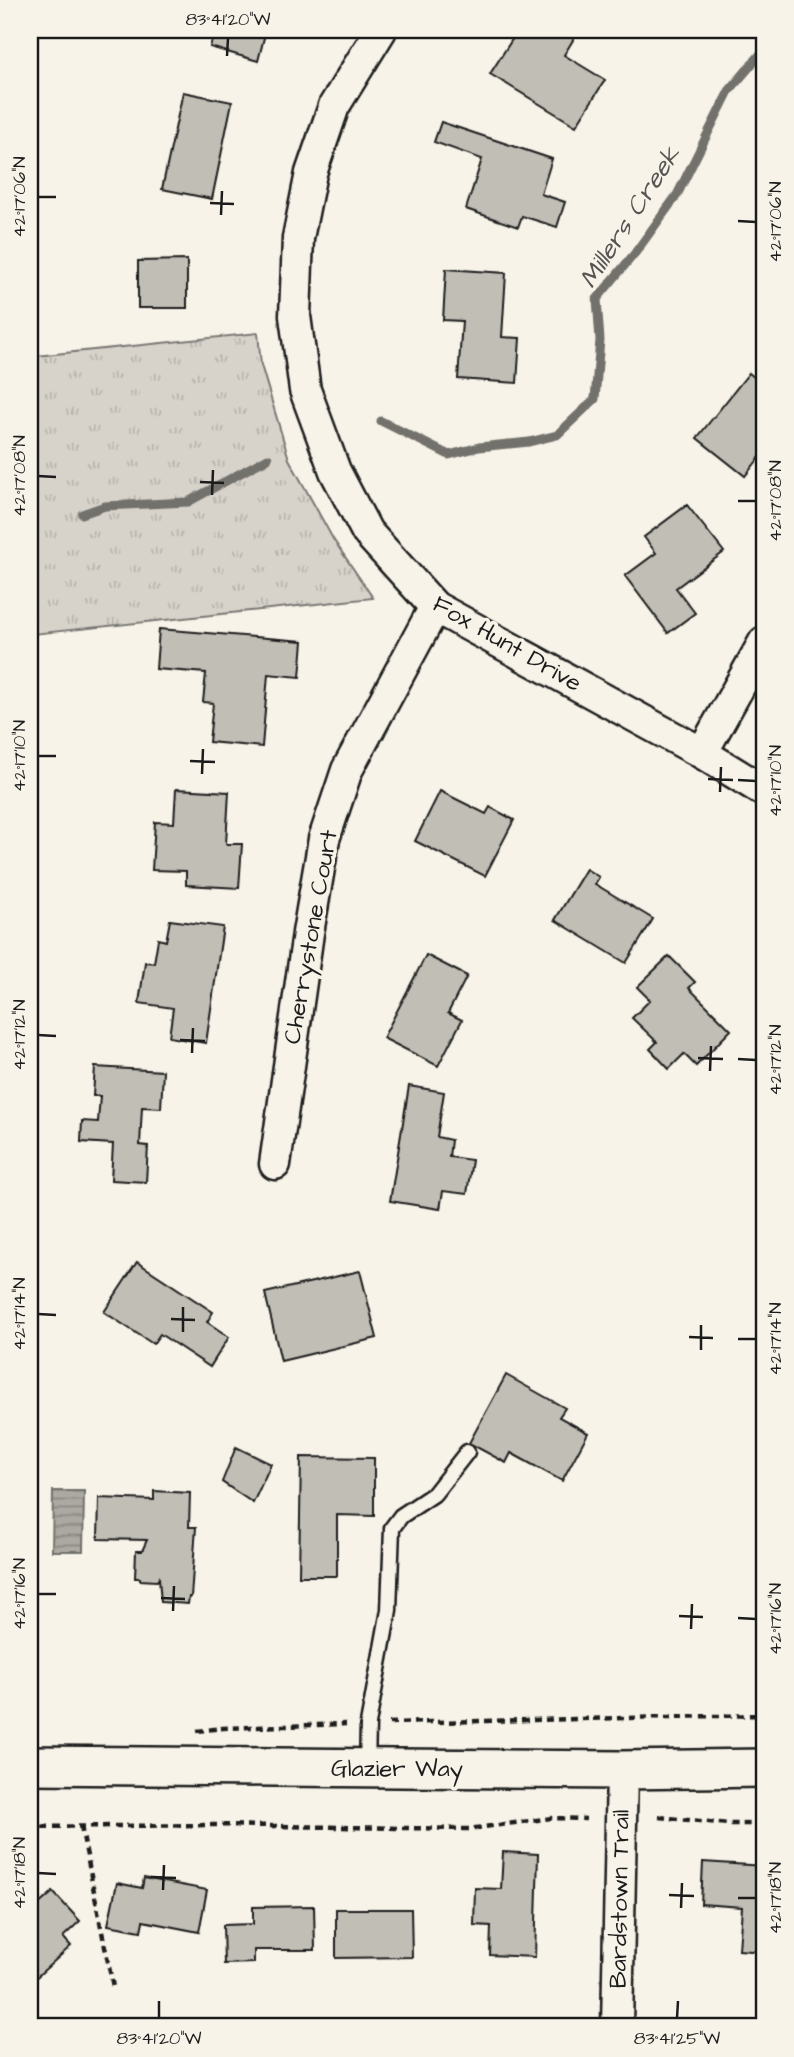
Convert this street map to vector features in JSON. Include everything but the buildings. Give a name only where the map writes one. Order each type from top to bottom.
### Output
[{"type":"street","name":"Fox Hunt Drive","points":[[381,30],[334,106],[311,173],[298,238],[295,316],[305,390],[335,471],[367,532],[435,607],[702,753],[764,791]]},
{"type":"street","name":"Cherrystone Court","points":[[275,1164],[324,839],[347,770],[435,607]]},
{"type":"street","points":[[702,753],[764,642]]},
{"type":"street","name":"Glazier Way","points":[[30,1765],[367,1769],[764,1768]]},
{"type":"street","name":"Bardstown Trail","points":[[617,2027],[622,1770]]},
{"type":"lane","points":[[367,1769],[368,1724],[389,1610],[392,1528],[401,1517],[434,1494],[467,1452]]},
{"type":"path","points":[[190,1731],[764,1714]]},
{"type":"path","points":[[659,1817],[729,1824],[764,1824]]},
{"type":"path","points":[[30,1827],[210,1825],[469,1829],[552,1818],[586,1819]]},
{"type":"path","points":[[81,1826],[113,1987]]},
{"type":"green space","points":[[258,333],[261,365],[289,459],[333,539],[373,598],[33,634],[36,356]]},
{"type":"shaded area","points":[[53,1491],[84,1491],[83,1551],[52,1551]]},
{"type":"waterway","name":"Millers Creek","points":[[381,421],[449,455],[479,447],[529,442],[557,435],[595,399],[600,340],[597,299],[677,195],[729,91],[764,50]]},
{"type":"waterway","name":"Millers Creek","points":[[82,514],[105,506],[188,502],[268,458]]}]
